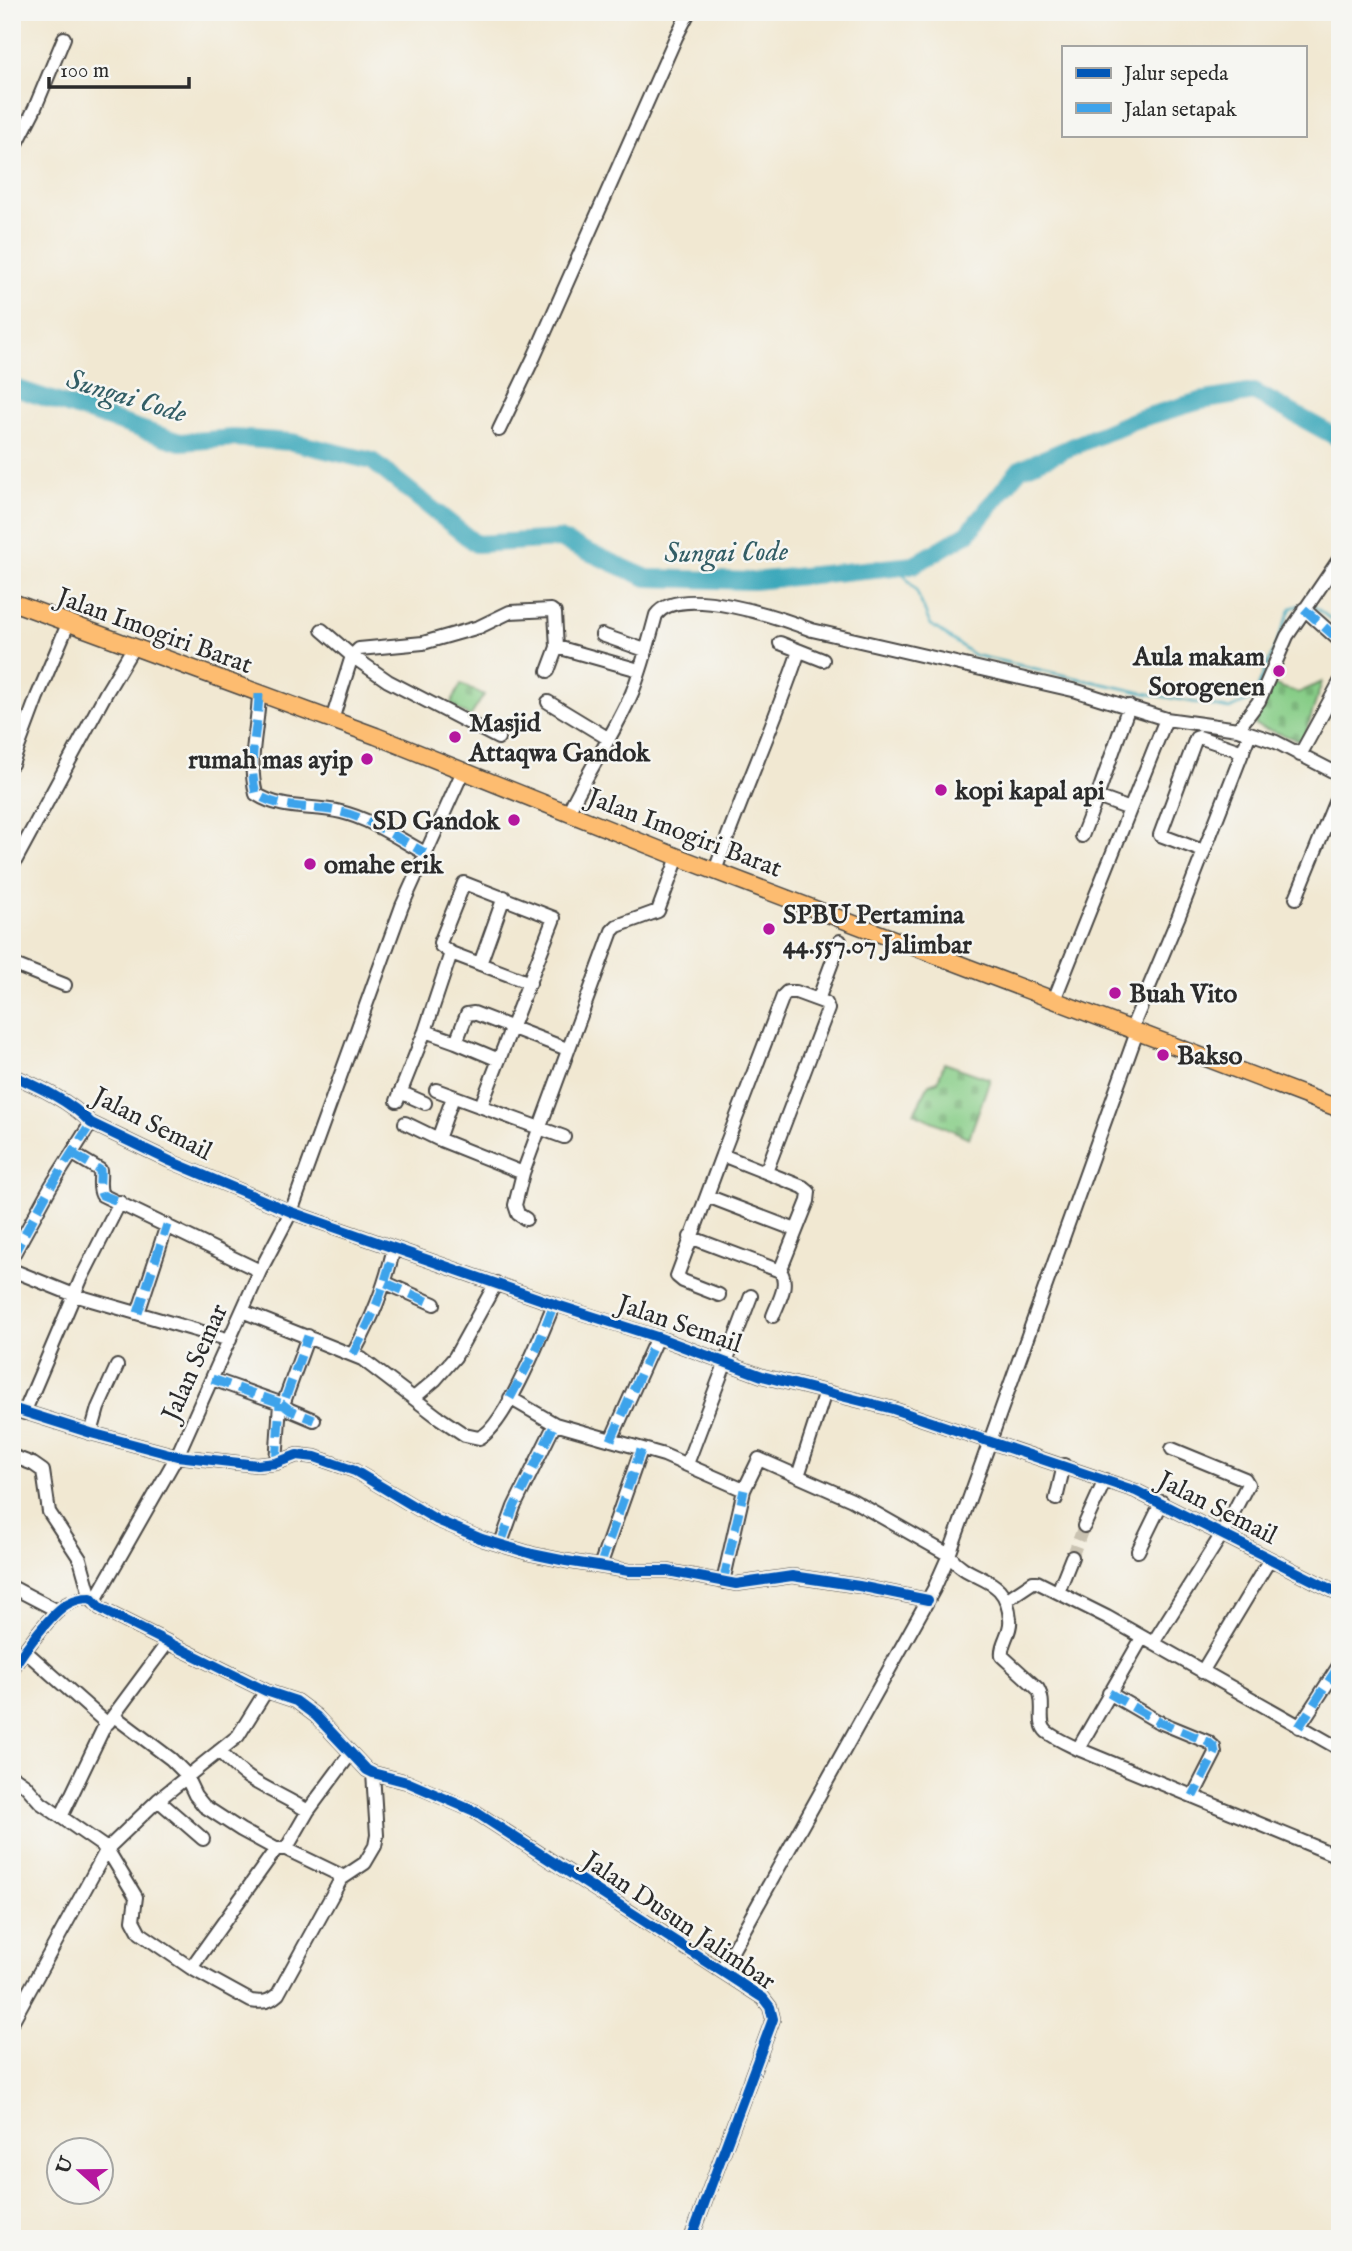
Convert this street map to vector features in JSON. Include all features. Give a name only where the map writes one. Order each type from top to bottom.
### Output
[{"type":"main road","name":"Jalan Imogiri Barat","points":[[12,602],[332,720],[716,871],[843,933],[1054,1000],[1340,1109]]},
{"type":"street","points":[[499,430],[689,12]]},
{"type":"street","points":[[12,153],[34,110],[64,38]]},
{"type":"street","points":[[1238,729],[1254,710],[1287,636],[1340,558]]},
{"type":"street","points":[[568,813],[632,692],[656,615],[663,607],[688,602],[714,603],[776,616],[812,630],[1077,691],[1166,719],[1238,729],[1276,742],[1340,775]]},
{"type":"street","points":[[1306,606],[1340,641]]},
{"type":"street","points":[[332,720],[352,656],[359,649],[411,645],[434,640],[479,627],[510,612],[555,612],[557,646],[548,671]]},
{"type":"street","points":[[12,764],[18,731],[37,697],[68,624]]},
{"type":"street","points":[[323,630],[352,656],[388,681],[498,738]]},
{"type":"street","points":[[602,635],[645,650]]},
{"type":"street","points":[[780,643],[823,660]]},
{"type":"street","points":[[557,646],[639,670]]},
{"type":"street","points":[[12,867],[106,693],[134,648]]},
{"type":"street","points":[[716,871],[731,825],[780,708],[799,651]]},
{"type":"street","points":[[1300,755],[1340,682]]},
{"type":"street","points":[[260,694],[252,751],[256,794],[273,804],[351,815],[425,853]]},
{"type":"street","points":[[548,702],[609,739]]},
{"type":"street","points":[[1082,836],[1129,706]]},
{"type":"street","points":[[1054,1000],[1166,719]]},
{"type":"street","points":[[1203,851],[1160,835],[1196,738],[1243,752]]},
{"type":"street","points":[[720,1971],[928,1600],[949,1555],[1134,1031],[1248,738]]},
{"type":"street","name":"Jalan Semar","points":[[92,1600],[177,1456],[260,1271],[291,1212],[401,906],[463,771]]},
{"type":"street","points":[[1296,898],[1340,790]]},
{"type":"street","points":[[1097,797],[1130,809]]},
{"type":"street","points":[[526,1219],[518,1214],[515,1205],[523,1173],[611,931],[617,926],[658,911],[678,857]]},
{"type":"street","points":[[481,1107],[530,983],[554,918],[463,883],[441,946],[451,953],[530,983]]},
{"type":"street","points":[[480,964],[504,897]]},
{"type":"street","points":[[818,1000],[843,933]]},
{"type":"street","points":[[425,1103],[399,1097],[451,953]]},
{"type":"street","points":[[12,964],[65,985]]},
{"type":"street","points":[[719,1295],[677,1276],[783,996],[793,991],[826,1003],[828,1009],[766,1172]]},
{"type":"street","points":[[456,1042],[469,1012],[567,1049]]},
{"type":"street","points":[[425,1031],[499,1060]]},
{"type":"street","name":"Jalan Semail","points":[[12,1075],[73,1108],[91,1123],[170,1161],[291,1212],[657,1337],[762,1376],[893,1409],[1065,1465],[1162,1502],[1340,1594]]},
{"type":"street","points":[[436,1090],[564,1137]]},
{"type":"street","points":[[438,1139],[453,1097]]},
{"type":"street","points":[[12,1257],[51,1186],[91,1123]]},
{"type":"street","points":[[405,1123],[523,1173]]},
{"type":"street","points":[[73,1154],[100,1170],[99,1188],[102,1195],[260,1271]]},
{"type":"street","points":[[722,1156],[803,1187],[809,1192],[808,1201],[780,1271]]},
{"type":"street","points":[[707,1196],[796,1230]]},
{"type":"street","points":[[120,1202],[18,1410],[177,1456],[257,1465],[297,1455],[315,1457],[355,1471],[437,1520],[482,1539],[532,1554],[629,1571],[668,1571],[736,1584],[792,1576],[928,1600]]},
{"type":"street","points":[[138,1314],[167,1225]]},
{"type":"street","points":[[690,1237],[780,1271],[786,1280],[773,1316]]},
{"type":"street","points":[[353,1354],[374,1314],[386,1283],[394,1248]]},
{"type":"street","points":[[12,1270],[74,1295],[230,1340]]},
{"type":"street","points":[[386,1283],[435,1304]]},
{"type":"street","points":[[415,1398],[455,1357],[496,1283]]},
{"type":"street","points":[[687,1464],[751,1296]]},
{"type":"street","points":[[242,1311],[353,1354],[465,1435],[479,1438],[490,1432],[510,1398],[537,1348],[554,1304]]},
{"type":"street","points":[[276,1462],[281,1403],[285,1401],[308,1336]]},
{"type":"street","points":[[611,1440],[657,1337]]},
{"type":"street","points":[[91,1433],[98,1408],[117,1366]]},
{"type":"street","points":[[212,1379],[281,1403],[290,1410],[314,1420]]},
{"type":"street","points":[[798,1476],[825,1392]]},
{"type":"street","points":[[510,1398],[555,1424],[687,1464],[744,1490]]},
{"type":"street","points":[[500,1543],[514,1507],[555,1424]]},
{"type":"street","points":[[1078,1749],[1109,1693],[1222,1534],[1247,1486],[1247,1480],[1172,1449]]},
{"type":"street","points":[[600,1566],[641,1450]]},
{"type":"street","points":[[12,1456],[43,1471],[49,1512],[80,1559],[92,1600],[67,1603],[24,1650],[12,1670]]},
{"type":"street","points":[[723,1582],[744,1490],[759,1460],[852,1500],[949,1555],[958,1567],[999,1587],[1006,1600],[1011,1622],[1001,1650],[1002,1656],[1042,1695],[1044,1706],[1041,1718],[1048,1733],[1078,1749],[1340,1857]]},
{"type":"street","points":[[1056,1499],[1065,1465]]},
{"type":"street","points":[[1084,1526],[1104,1480]]},
{"type":"street","points":[[1138,1551],[1162,1502]]},
{"type":"street","points":[[1058,1592],[1072,1557]]},
{"type":"street","points":[[1202,1672],[1270,1559]]},
{"type":"street","points":[[1006,1600],[1037,1582],[1107,1617],[1340,1749]]},
{"type":"street","points":[[12,1587],[58,1611]]},
{"type":"street","name":"Jalan Dusun Jalimbar","points":[[92,1600],[100,1608],[266,1691],[296,1701],[316,1716],[373,1773],[407,1782],[474,1811],[763,1998],[771,2007],[773,2019],[691,2239]]},
{"type":"street","points":[[61,1816],[110,1719],[168,1642]]},
{"type":"street","points":[[24,1650],[110,1719],[171,1759],[184,1772],[195,1796],[204,1806],[241,1830],[342,1876]]},
{"type":"street","points":[[1299,1727],[1340,1664]]},
{"type":"street","points":[[12,2022],[107,1849],[158,1800],[238,1736],[266,1691]]},
{"type":"street","points":[[1109,1693],[1157,1721],[1214,1747],[1215,1753],[1193,1797]]},
{"type":"street","points":[[219,1751],[250,1779],[308,1811]]},
{"type":"street","points":[[191,1968],[351,1753]]},
{"type":"street","points":[[12,1776],[25,1785],[41,1803],[107,1849],[136,1897],[133,1920],[140,1933],[191,1968],[251,2001],[260,2003],[270,2001],[278,1994],[342,1876],[365,1863],[375,1846],[377,1835],[373,1773]]},
{"type":"street","points":[[158,1800],[204,1839]]},
{"type":"green space","points":[[1322,682],[1303,742],[1255,725],[1260,703],[1269,683],[1298,693]]},
{"type":"green space","points":[[461,684],[484,695],[470,717],[450,705]]},
{"type":"green space","points":[[944,1063],[990,1079],[969,1138],[914,1113],[929,1084],[938,1081]]},
{"type":"waterway","name":"Sungai Code","points":[[12,387],[180,442],[233,438],[292,442],[372,461],[476,544],[559,539],[647,578],[753,581],[914,565],[968,533],[1020,469],[1135,420],[1200,401],[1254,392],[1340,439]]},
{"type":"waterway","points":[[898,567],[916,590],[930,624],[974,655],[1229,709],[1253,699],[1291,608],[1300,605]]},
{"type":"waterway","points":[[1312,605],[1340,626]]},
{"type":"tunnel","points":[[1072,1557],[1084,1526]]},
{"type":"marked path","points":[[1304,609],[1340,641]]},
{"type":"marked path","points":[[259,694],[253,756],[256,794],[276,803],[352,815],[374,824],[425,853]]},
{"type":"marked path","points":[[12,1257],[51,1186],[91,1123]]},
{"type":"marked path","points":[[73,1154],[100,1170],[102,1195],[120,1202]]},
{"type":"marked path","points":[[138,1313],[167,1225]]},
{"type":"marked path","points":[[353,1354],[377,1302],[394,1248]]},
{"type":"marked path","points":[[386,1283],[434,1304]]},
{"type":"marked path","points":[[510,1398],[537,1348],[554,1304]]},
{"type":"marked path","points":[[212,1379],[280,1403],[284,1402],[308,1336]]},
{"type":"marked path","points":[[611,1440],[657,1337]]},
{"type":"marked path","points":[[276,1463],[280,1403]]},
{"type":"marked path","points":[[281,1403],[290,1410],[314,1420]]},
{"type":"marked path","points":[[501,1543],[514,1507],[555,1424]]},
{"type":"marked path","points":[[600,1566],[641,1450]]},
{"type":"marked path","points":[[723,1582],[744,1490]]},
{"type":"marked path","points":[[1299,1727],[1340,1664]]},
{"type":"marked path","points":[[1109,1693],[1157,1721],[1214,1747],[1215,1753],[1193,1796]]},
{"type":"cycle path","points":[[12,1075],[64,1101],[91,1123],[170,1161],[291,1212],[657,1337],[762,1376],[893,1409],[1136,1491],[1340,1594]]},
{"type":"cycle path","points":[[12,1408],[177,1456],[257,1465],[276,1463],[297,1455],[315,1457],[355,1471],[437,1520],[482,1539],[532,1554],[629,1571],[668,1571],[736,1584],[792,1576],[928,1600]]},
{"type":"cycle path","points":[[12,1669],[54,1614],[72,1602],[91,1598],[107,1612],[266,1691],[296,1701],[316,1716],[367,1770],[407,1782],[474,1811],[763,1998],[770,2007],[773,2019],[691,2239]]},
{"type":"place","name":"Aula makam Sorogenen","points":[[1279,671]]},
{"type":"place","name":"Masjid Attaqwa Gandok","points":[[455,737]]},
{"type":"place","name":"rumah mas ayip","points":[[367,759]]},
{"type":"place","name":"kopi kapal api","points":[[941,790]]},
{"type":"place","name":"SD Gandok","points":[[514,820]]},
{"type":"place","name":"omahe erik","points":[[310,864]]},
{"type":"place","name":"SPBU Pertamina 44.557.07 Jalimbar","points":[[769,929]]},
{"type":"place","name":"Buah Vito","points":[[1115,993]]},
{"type":"place","name":"Bakso","points":[[1163,1055]]}]
